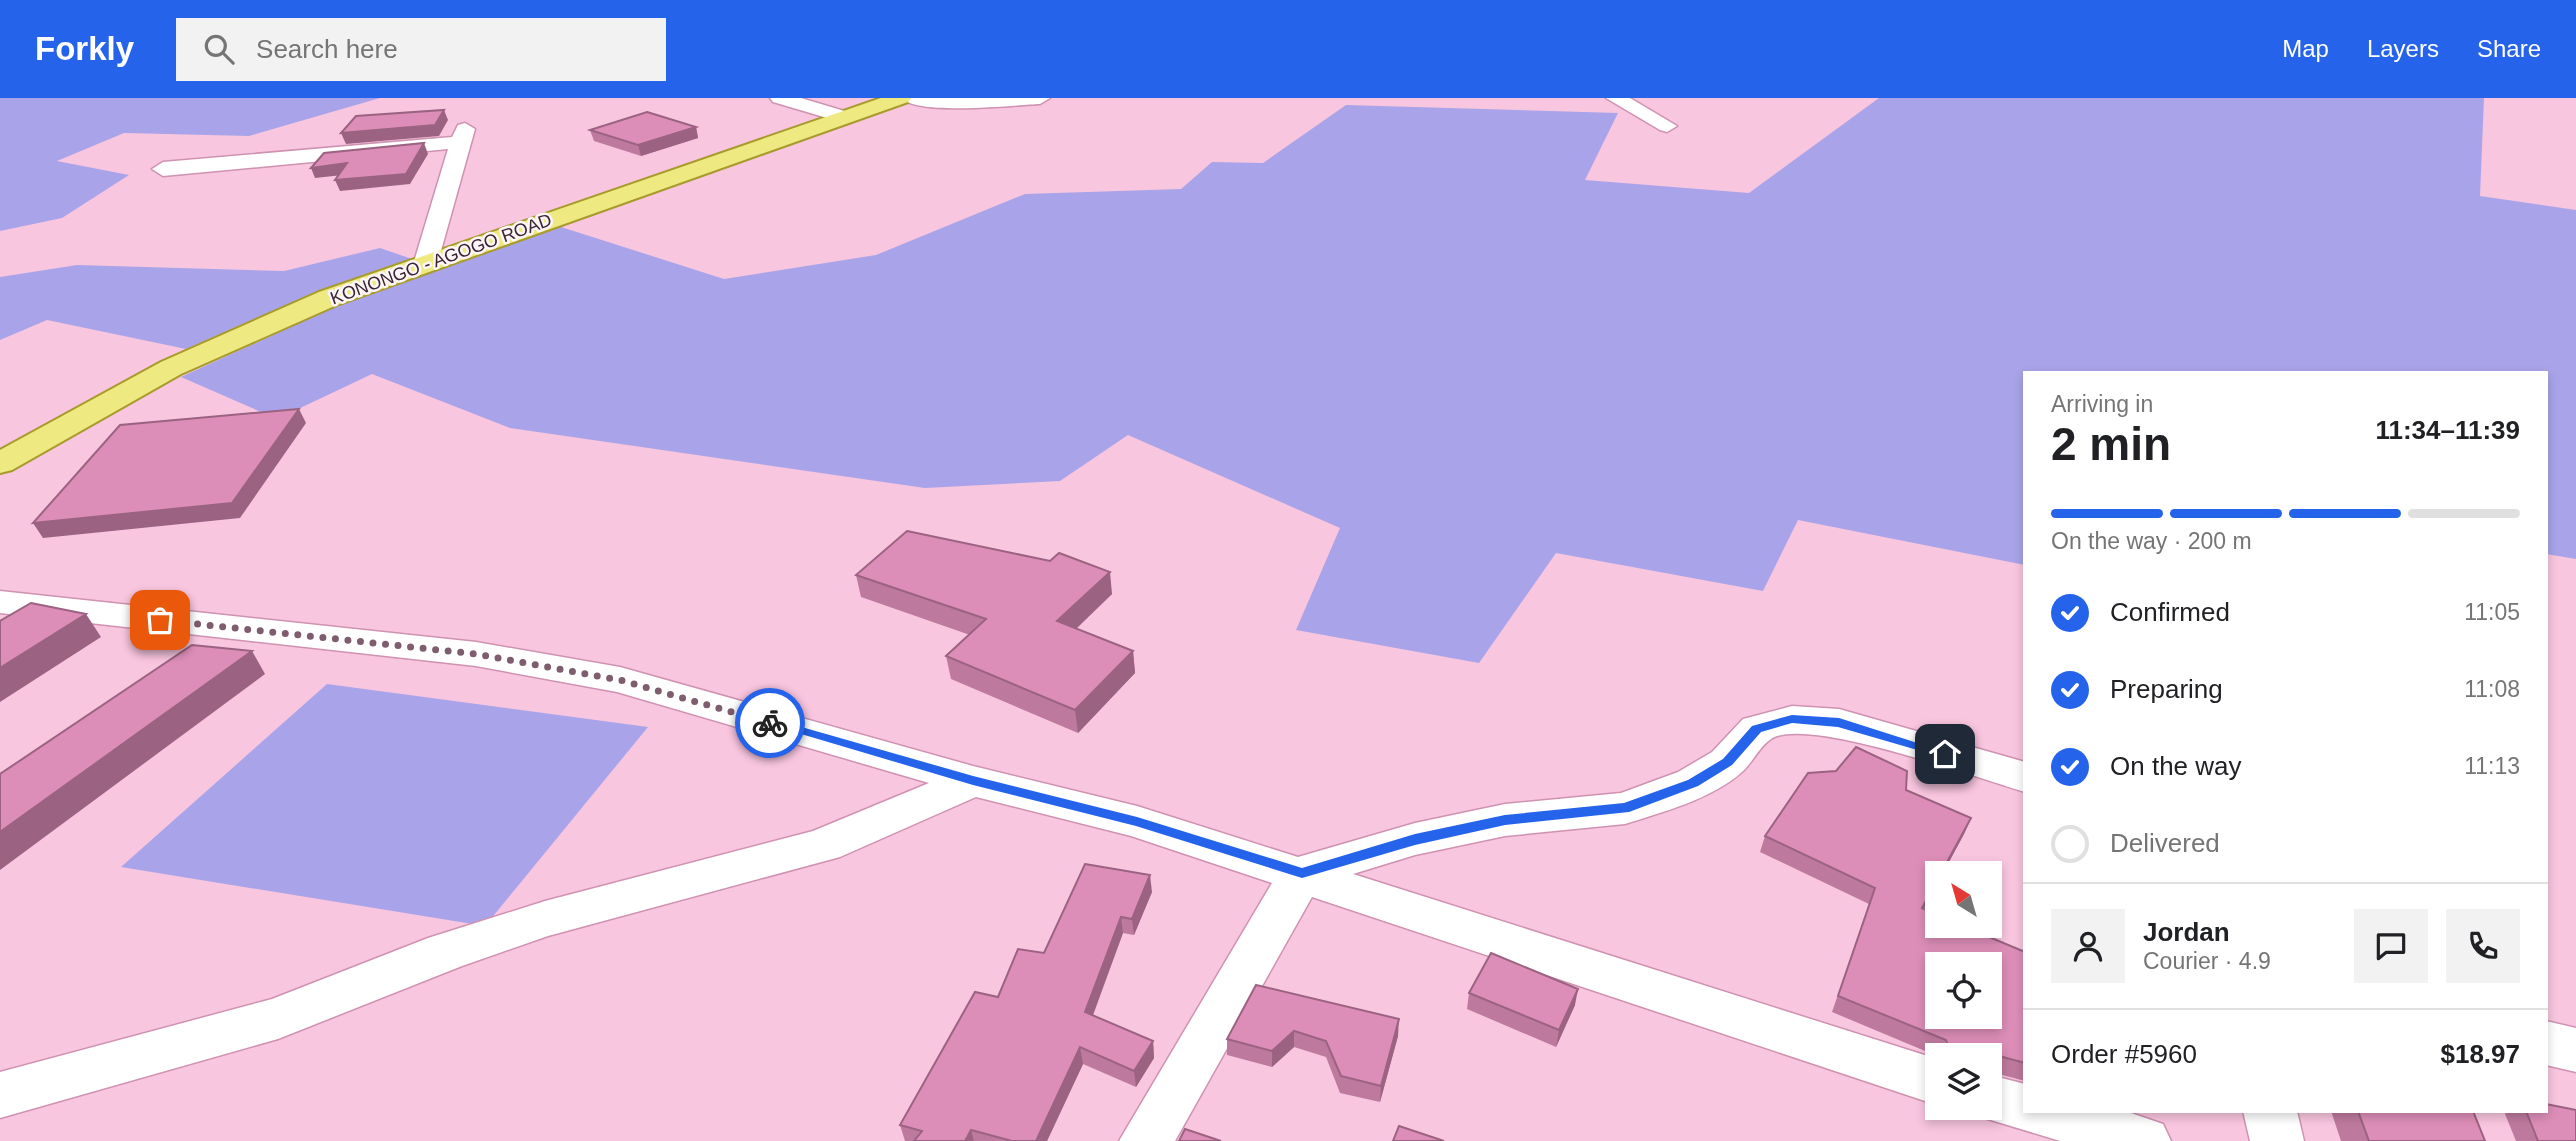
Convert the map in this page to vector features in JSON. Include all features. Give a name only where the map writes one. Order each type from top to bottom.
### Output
[{"type":"main road","name":"KONONGO - AGOGO ROAD","points":[[0,463],[171,368],[329,299],[901,98]]},
{"type":"street","points":[[780,98],[844,117]]},
{"type":"street","points":[[912,98],[946,103],[1040,98]]},
{"type":"street","points":[[1616,98],[1667,126]]},
{"type":"street","points":[[163,169],[463,136],[425,265]]},
{"type":"street","points":[[0,602],[476,654],[607,677],[973,781],[1137,822],[1302,873],[1925,1079]]},
{"type":"street","points":[[1146,1141],[1302,873],[1415,839],[1505,820],[1625,808],[1693,783],[1727,762],[1757,729],[1792,719],[1839,723],[2023,776]]},
{"type":"street","points":[[0,1095],[278,1018],[444,952],[545,919],[824,845],[973,781]]},
{"type":"street","points":[[2548,1043],[2576,1050]]},
{"type":"street","points":[[2002,1101],[2023,1107]]},
{"type":"street","points":[[2045,1113],[2144,1141]]},
{"type":"street","points":[[2270,1113],[2277,1141]]},
{"type":"shaded area","points":[[0,98],[380,98],[249,136],[124,133],[57,161],[129,175],[62,218],[0,231]]},
{"type":"shaded area","points":[[1879,98],[2484,98],[2480,196],[2576,210],[2576,559],[2548,554],[2548,371],[2023,371],[2023,565],[1798,520],[1763,591],[1556,553],[1479,663],[1296,630],[1340,528],[1128,435],[1060,481],[925,488],[510,428],[372,374],[277,419],[181,377],[343,303],[558,226],[724,279],[876,255],[1025,194],[1181,189],[1212,162],[1263,163],[1346,105],[1618,113],[1585,180],[1749,193]]},
{"type":"shaded area","points":[[380,248],[412,259],[313,293],[186,349],[47,320],[0,340],[0,277],[77,265],[284,271]]},
{"type":"shaded area","points":[[327,684],[648,727],[485,926],[121,867]]},
{"type":"building","points":[[444,110],[435,125],[341,133],[356,116]]},
{"type":"building","points":[[647,112],[696,127],[638,145],[590,130]]},
{"type":"building","points":[[424,143],[406,174],[335,180],[347,163],[311,168],[324,153]]},
{"type":"building","points":[[299,409],[232,503],[33,523],[120,425]]},
{"type":"building","points":[[907,531],[1050,561],[1059,553],[1110,572],[1057,621],[1133,651],[1075,710],[946,656],[986,619],[856,575]]},
{"type":"building","points":[[31,603],[86,614],[0,668],[0,621]]},
{"type":"building","points":[[192,645],[252,651],[0,832],[0,774]]},
{"type":"building","points":[[1856,747],[1907,771],[1906,790],[1971,818],[1948,861],[1925,861],[1925,902],[1922,908],[1925,909],[1925,938],[1992,938],[2023,951],[2023,1062],[2002,1057],[2002,1043],[1947,1043],[1946,1040],[1838,996],[1875,888],[1765,836],[1808,773],[1836,771]]},
{"type":"building","points":[[1085,864],[1150,875],[1132,919],[1121,917],[1085,1012],[1153,1041],[1134,1071],[1080,1047],[1036,1141],[1012,1141],[971,1130],[965,1141],[914,1141],[922,1131],[900,1125],[975,992],[998,997],[1018,949],[1044,953]]},
{"type":"building","points":[[1491,953],[1578,989],[1559,1030],[1469,993]]},
{"type":"building","points":[[1256,985],[1399,1019],[1381,1086],[1341,1076],[1326,1041],[1294,1031],[1272,1051],[1227,1039]]},
{"type":"building","points":[[2548,1104],[2576,1110],[2576,1141],[2538,1141],[2527,1113],[2548,1113]]},
{"type":"building","points":[[2359,1113],[2474,1113],[2485,1141],[2369,1141]]},
{"type":"building","points":[[1399,1126],[1444,1141],[1393,1141]]},
{"type":"building","points":[[1185,1129],[1221,1141],[1179,1141]]},
{"type":"way so far","points":[[160,620],[476,654],[620,680],[770,723]]},
{"type":"route","points":[[770,723],[973,781],[1137,822],[1302,873],[1415,839],[1505,820],[1625,808],[1693,783],[1727,762],[1757,729],[1792,719],[1839,723],[1945,754]]}]
